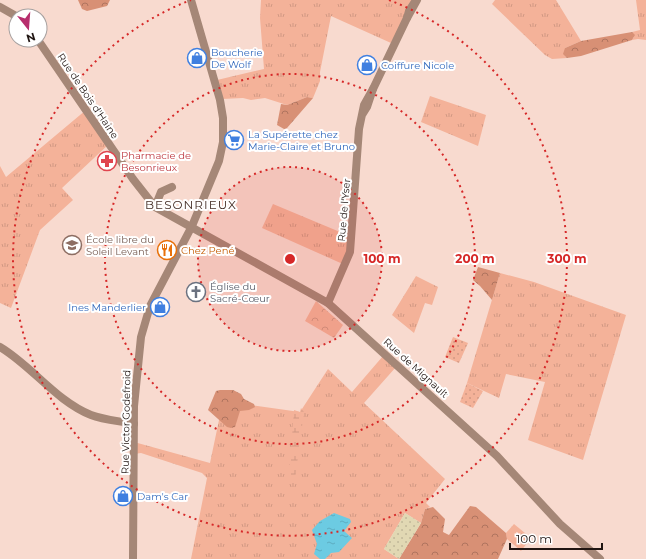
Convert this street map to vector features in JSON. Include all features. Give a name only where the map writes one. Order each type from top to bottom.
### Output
[{"type":"street","name":"Rue Victor Godefroid","points":[[133,559],[134,424],[138,357],[144,324],[158,289],[192,226],[219,161],[224,131],[220,100],[191,0]]},
{"type":"street","name":"Rue de l'Yser","points":[[328,303],[350,252],[357,183],[358,137],[362,115],[367,107],[373,89],[409,11],[417,0]]},
{"type":"street","name":"Rue de Bois d'Haine","points":[[43,48],[133,180],[155,207],[192,226]]},
{"type":"street","points":[[155,207],[161,192],[172,186]]},
{"type":"street","name":"Rue de Mignault","points":[[192,226],[328,303],[497,456],[560,524],[600,559]]},
{"type":"street","points":[[0,347],[12,355],[67,401],[89,414],[134,424]]},
{"type":"green space","points":[[78,0],[110,0],[107,6],[87,11],[82,9]]},
{"type":"green space","points":[[261,0],[414,0],[391,43],[331,16],[320,72],[320,81],[313,98],[307,97],[287,105],[265,98],[251,100],[243,98],[222,99],[217,80],[264,69],[260,18]]},
{"type":"green space","points":[[495,0],[556,0],[581,41],[565,48],[565,56],[567,58],[552,59],[545,55],[492,4]]},
{"type":"green space","points":[[636,0],[646,0],[646,40],[632,40],[634,37],[632,32],[640,30]]},
{"type":"green space","points":[[632,32],[635,35],[632,40],[581,56],[567,58],[563,54],[565,48],[581,41]]},
{"type":"green space","points":[[430,96],[486,115],[478,146],[421,122]]},
{"type":"green space","points":[[307,97],[313,98],[287,128],[284,129],[277,125],[281,104],[287,105]]},
{"type":"green space","points":[[86,110],[109,144],[62,188],[73,200],[40,230],[11,308],[0,303],[0,166],[6,177]]},
{"type":"green space","points":[[273,204],[352,237],[345,265],[262,228]]},
{"type":"green space","points":[[478,267],[500,273],[492,300],[473,280]]},
{"type":"green space","points":[[500,273],[534,282],[626,315],[583,460],[528,440],[545,382],[506,374],[499,398],[467,383]]},
{"type":"green space","points":[[416,276],[438,287],[432,305],[425,303],[414,333],[392,315]]},
{"type":"green space","points":[[316,301],[343,325],[334,338],[305,321]]},
{"type":"green space","points":[[453,337],[468,343],[459,363],[445,357]]},
{"type":"green space","points":[[383,356],[396,367],[364,403],[445,479],[426,503],[430,507],[425,509],[421,523],[405,513],[384,549],[399,559],[191,559],[207,478],[202,473],[141,453],[134,454],[134,442],[210,463],[223,401],[300,412],[328,369],[352,392]]},
{"type":"green space","points":[[467,383],[483,391],[473,408],[460,402]]},
{"type":"green space","points":[[233,390],[241,394],[244,399],[254,404],[255,407],[249,410],[240,411],[235,427],[227,427],[208,410],[216,391]]},
{"type":"green space","points":[[301,408],[304,412],[295,479],[291,482],[289,478],[294,410],[300,412]]},
{"type":"green space","points":[[470,506],[476,507],[506,533],[507,539],[498,559],[399,559],[421,523],[425,509],[433,507],[445,519],[443,532],[449,535]]},
{"type":"green space","points":[[514,524],[531,538],[521,551],[507,539],[506,533]]},
{"type":"sand","points":[[405,513],[421,523],[399,559],[384,549]]},
{"type":"water","points":[[334,513],[350,519],[351,522],[344,531],[352,538],[339,552],[331,553],[325,559],[320,559],[314,554],[317,544],[312,530],[320,521]]},
{"type":"place","name":"Boucherie De Wolf","points":[[197,58]]},
{"type":"place","name":"Coiffure Nicole","points":[[367,65]]},
{"type":"place","name":"La Supérette chez Marie-Claire et Bruno","points":[[234,140]]},
{"type":"place","name":"Pharmacie de Besonrieux","points":[[107,161]]},
{"type":"place","name":"École libre du Soleil Levant","points":[[72,245]]},
{"type":"place","name":"Chez Pené","points":[[167,250]]},
{"type":"place","name":"Église du Sacré-Cœur","points":[[196,292]]},
{"type":"place","name":"Ines Manderlier","points":[[160,307]]},
{"type":"place","name":"Dam's Car","points":[[123,496]]},
{"type":"district","name":"BESONRIEUX","points":[[191,204]]}]
